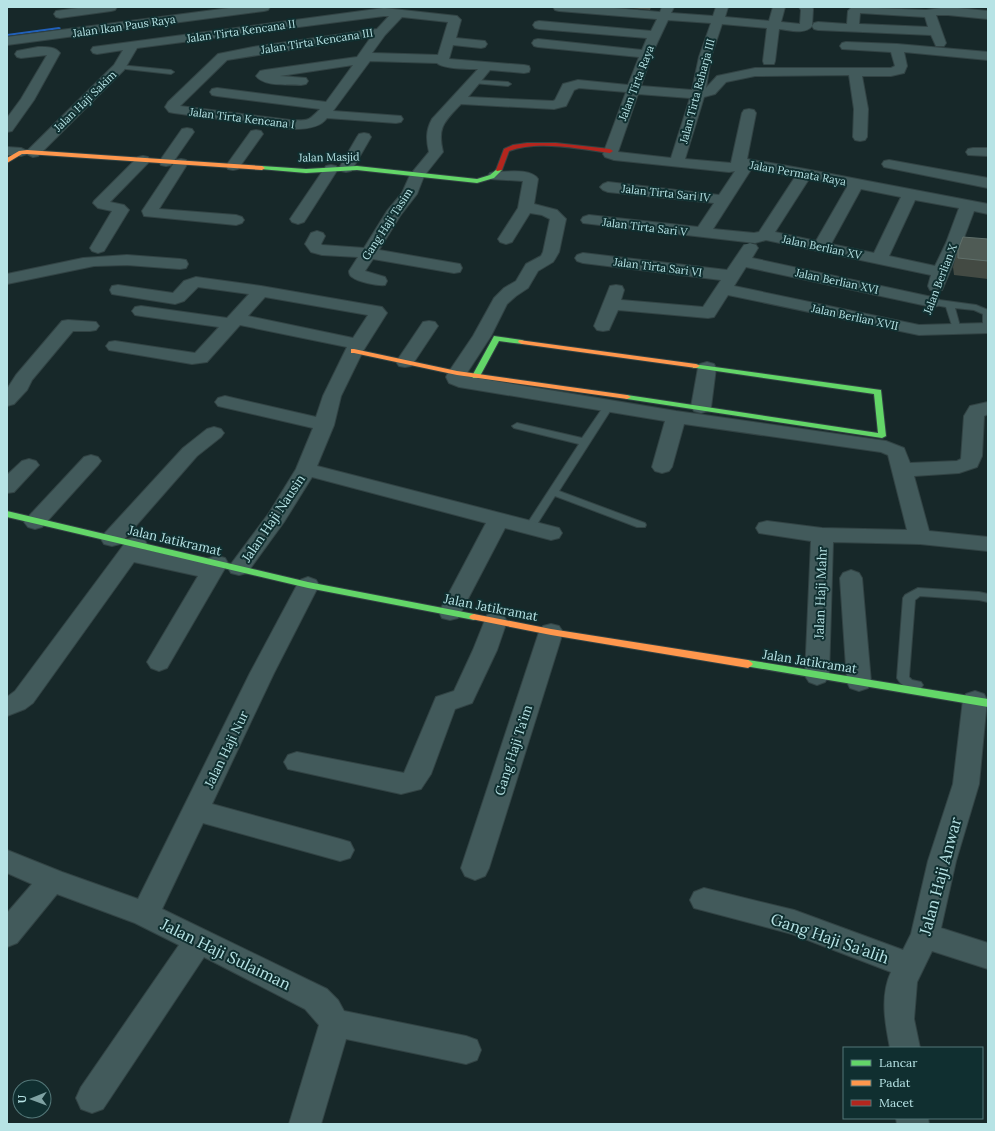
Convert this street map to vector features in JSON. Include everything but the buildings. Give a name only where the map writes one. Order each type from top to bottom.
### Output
[{"type":"street","points":[[67,30],[59,10],[111,7]]},
{"type":"street","name":"Jalan Ikan Paus Raya","points":[[7,42],[67,30],[226,9],[264,7]]},
{"type":"street","points":[[565,7],[720,13],[774,25],[806,28],[807,9],[805,7]]},
{"type":"street","points":[[769,61],[774,25],[779,7]]},
{"type":"street","points":[[226,9],[253,51]]},
{"type":"street","points":[[853,27],[854,10],[857,9],[930,14],[931,12],[948,11],[988,15]]},
{"type":"street","name":"Jalan Tirta Kencana II","points":[[97,50],[241,32],[382,10],[455,20],[448,41]]},
{"type":"street","name":"Jalan Tirta Raya","points":[[610,151],[646,54],[666,11]]},
{"type":"street","points":[[296,13],[305,23]]},
{"type":"street","name":"Jalan Tirta Kencana I","points":[[174,109],[296,124],[314,122],[320,119],[380,32],[399,13]]},
{"type":"street","name":"Jalan Tirta Raharja III","points":[[677,162],[698,95],[705,57],[720,13]]},
{"type":"street","points":[[930,14],[943,51]]},
{"type":"street","points":[[539,25],[654,35]]},
{"type":"street","points":[[818,26],[935,31]]},
{"type":"street","name":"Jalan Tirta Kencana III","points":[[174,109],[173,105],[223,57],[253,51],[380,32]]},
{"type":"street","points":[[443,59],[448,41],[481,44]]},
{"type":"street","points":[[538,43],[646,54]]},
{"type":"street","name":"Jalan Haji Sakim","points":[[21,152],[119,67],[133,45]]},
{"type":"street","points":[[846,46],[943,51],[988,56]]},
{"type":"street","points":[[456,100],[554,104],[561,103],[568,87],[578,84],[698,95],[710,91],[722,79],[755,72],[882,72],[899,70],[900,66],[897,48]]},
{"type":"street","points":[[7,56],[44,51],[52,51],[54,53],[20,100],[7,128]]},
{"type":"street","points":[[301,81],[270,79],[263,76],[265,74],[363,58],[443,59]]},
{"type":"street","points":[[443,59],[443,62],[446,63],[487,66],[509,62],[524,69]]},
{"type":"street","name":"Gang Haji Tasim","points":[[379,281],[358,274],[357,272],[393,214],[409,194],[417,175],[436,152],[433,139],[435,126],[439,119],[475,82],[487,66]]},
{"type":"street","points":[[284,101],[311,67]]},
{"type":"street","points":[[855,71],[861,109],[860,137]]},
{"type":"street","points":[[217,92],[284,101],[326,110],[396,119]]},
{"type":"street","points":[[702,233],[724,200],[743,164],[749,113]]},
{"type":"street","points":[[187,132],[150,213],[236,220]]},
{"type":"street","points":[[232,166],[256,134]]},
{"type":"street","points":[[298,219],[364,137]]},
{"type":"street","points":[[506,239],[526,208],[531,179],[526,177],[495,176],[508,148],[514,146],[542,146],[610,151]]},
{"type":"street","name":"Jalan Permata Raya","points":[[610,151],[610,154],[614,156],[729,168],[743,164],[805,173],[988,209]]},
{"type":"street","points":[[7,161],[21,152]]},
{"type":"street","name":"Jalan Masjid","points":[[21,152],[306,171],[357,168],[477,181],[490,179],[495,176]]},
{"type":"street","points":[[973,152],[988,152]]},
{"type":"street","points":[[98,248],[121,210],[119,208],[102,205],[102,201],[143,160]]},
{"type":"street","points":[[889,164],[988,183]]},
{"type":"street","points":[[603,326],[614,297],[708,313],[742,261],[805,173]]},
{"type":"street","points":[[821,247],[857,183]]},
{"type":"street","name":"Jalan Tirta Sari IV","points":[[608,187],[724,200]]},
{"type":"street","points":[[880,259],[910,193]]},
{"type":"street","name":"Jalan Berlian X","points":[[919,330],[932,302],[940,272],[957,243],[968,205]]},
{"type":"street","points":[[526,208],[549,211],[555,214],[558,219],[551,252],[546,259],[532,268],[522,284],[510,292],[500,302],[482,336],[457,373],[455,377],[459,381],[676,417],[886,447],[897,452],[920,537]]},
{"type":"street","name":"Jalan Tirta Sari V","points":[[588,220],[702,233]]},
{"type":"street","name":"Jalan Berlian XV","points":[[702,233],[760,237],[821,247],[940,272]]},
{"type":"street","points":[[317,236],[313,244],[317,249],[369,253],[454,268]]},
{"type":"street","name":"Jalan Tirta Sari VI","points":[[583,258],[728,283]]},
{"type":"street","points":[[7,279],[42,270],[95,261],[122,260],[180,264]]},
{"type":"street","name":"Jalan Berlian XVI","points":[[742,261],[932,302]]},
{"type":"street","points":[[118,290],[175,299],[179,298],[193,283],[261,291]]},
{"type":"street","name":"Jalan Berlian XVII","points":[[728,283],[919,330],[987,328]]},
{"type":"street","points":[[115,346],[197,359],[201,358],[261,291]]},
{"type":"street","name":"Jalan Haji Nausin","points":[[239,568],[277,517],[306,469],[324,425],[332,396],[356,347],[377,315],[376,311],[261,291]]},
{"type":"street","points":[[141,311],[233,322],[356,347],[405,362],[457,373],[476,376],[701,407],[882,436],[878,392],[497,338],[476,376]]},
{"type":"street","points":[[7,400],[20,386],[23,379],[68,325],[90,326]]},
{"type":"street","points":[[405,362],[429,326]]},
{"type":"street","points":[[701,407],[707,368]]},
{"type":"street","points":[[225,402],[324,425]]},
{"type":"street","points":[[903,470],[959,467],[970,463],[972,456],[974,416],[976,410],[988,408]]},
{"type":"street","points":[[662,467],[676,417]]},
{"type":"street","points":[[112,539],[190,452],[214,433]]},
{"type":"street","points":[[35,522],[91,461]]},
{"type":"street","points":[[7,487],[29,465]]},
{"type":"street","points":[[306,469],[552,533]]},
{"type":"street","name":"Jalan Jatikramat","points":[[7,514],[35,522],[112,539],[140,548]]},
{"type":"street","points":[[450,612],[499,519]]},
{"type":"street","points":[[767,528],[822,535],[920,537],[988,544]]},
{"type":"street","name":"Jalan Haji Mahr","points":[[817,676],[822,535]]},
{"type":"street","points":[[140,548],[214,568],[160,662]]},
{"type":"street","points":[[104,608],[140,548]]},
{"type":"street","points":[[7,707],[24,697],[140,548]]},
{"type":"street","name":"Jalan Jatikramat","points":[[214,568],[239,568],[308,585],[551,632],[817,676],[984,699]]},
{"type":"street","points":[[851,578],[859,682]]},
{"type":"street","name":"Jalan Haji Nur","points":[[145,914],[262,673],[308,585]]},
{"type":"street","points":[[297,762],[400,784],[412,782],[418,774],[446,703],[462,697],[485,650],[495,621]]},
{"type":"street","name":"Gang Haji Ta’im","points":[[475,868],[551,632]]},
{"type":"street","name":"Jalan Haji Anwar","points":[[905,1047],[899,1019],[902,981],[925,936],[942,861],[966,784],[984,699]]},
{"type":"street","points":[[196,810],[340,850]]},
{"type":"street","name":"Jalan Haji Sulaiman","points":[[7,861],[52,880],[145,914],[316,998],[327,1010],[335,1024]]},
{"type":"street","points":[[7,934],[52,880]]},
{"type":"street","name":"Gang Haji Sa'alih","points":[[704,900],[794,922],[910,966]]},
{"type":"street","points":[[925,936],[988,956]]},
{"type":"street","points":[[92,1098],[199,940]]},
{"type":"street","points":[[305,1124],[335,1024],[466,1050]]},
{"type":"lane","points":[[119,67],[171,72]]},
{"type":"lane","points":[[475,82],[508,84]]},
{"type":"lane","points":[[932,302],[976,308],[987,313],[987,328]]},
{"type":"lane","points":[[950,305],[957,330]]},
{"type":"lane","points":[[530,527],[609,405]]},
{"type":"lane","points":[[517,426],[584,442]]},
{"type":"lane","points":[[553,492],[641,525]]},
{"type":"lane","points":[[984,699],[908,684],[902,678],[909,598],[918,592],[979,596],[988,598]]},
{"type":"waterway","points":[[7,35],[59,28]]},
{"type":"traffic: fast","points":[[262,168],[306,171],[357,168],[477,181],[486,179],[497,173],[499,170]]},
{"type":"traffic: fast","points":[[476,376],[497,338],[522,342]]},
{"type":"traffic: fast","points":[[627,397],[882,436],[878,392],[696,366]]},
{"type":"traffic: fast","points":[[7,514],[308,585],[474,617]]},
{"type":"traffic: fast","points":[[748,664],[988,703]]},
{"type":"traffic: slow","points":[[7,161],[21,152],[27,152],[262,168]]},
{"type":"traffic: slow","points":[[522,342],[696,366]]},
{"type":"traffic: slow","points":[[354,351],[457,373],[627,397]]},
{"type":"traffic: slow","points":[[474,617],[551,632],[748,664]]},
{"type":"traffic: jam","points":[[499,170],[506,150],[515,146],[541,144],[610,151]]}]
